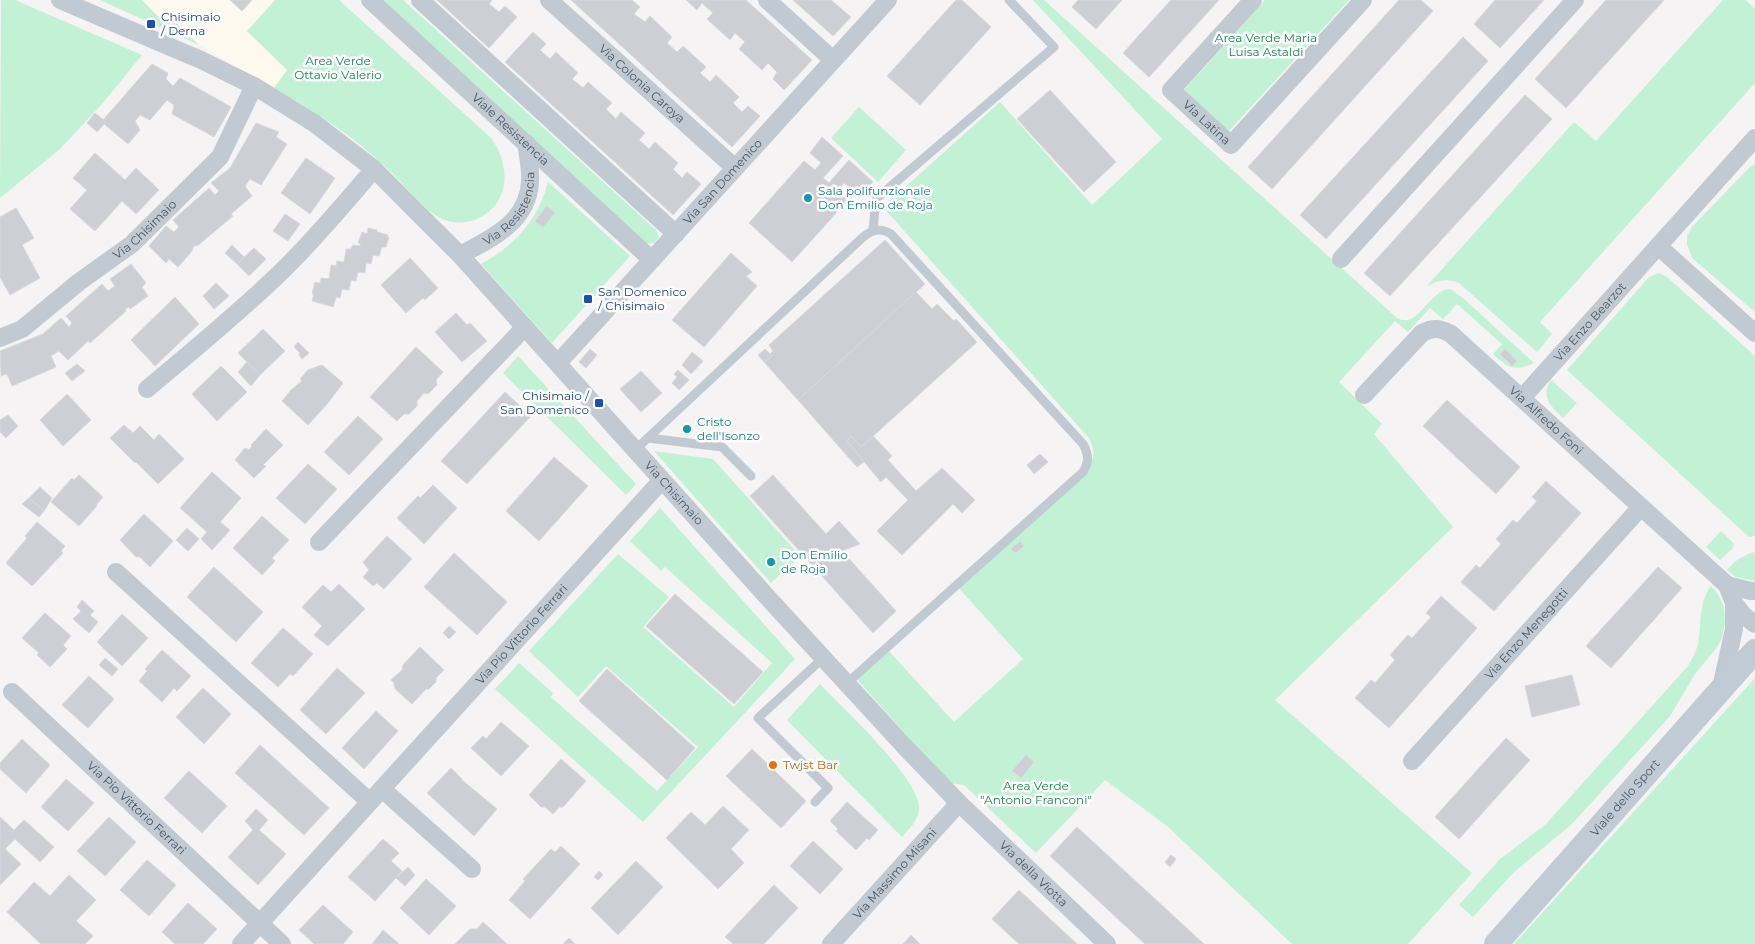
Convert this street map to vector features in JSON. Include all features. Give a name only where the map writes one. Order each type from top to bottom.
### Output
[{"type":"street","name":"Via Chisimaio","points":[[60,0],[201,60],[254,86],[314,123],[374,169],[460,255],[558,363],[642,444],[662,480],[822,658],[959,803]]},
{"type":"street","name":"Viale Resistencia","points":[[370,0],[652,260]]},
{"type":"street","points":[[420,0],[676,234]]},
{"type":"street","name":"Via Colonia Caroya","points":[[549,0],[735,168]]},
{"type":"street","points":[[767,0],[833,60]]},
{"type":"street","name":"Via San Domenico","points":[[558,363],[888,0]]},
{"type":"street","name":"Via Latina","points":[[1253,0],[1171,90],[1231,145],[1363,0]]},
{"type":"street","points":[[1341,259],[1575,0]]},
{"type":"street","name":"Via Chisimaio","points":[[0,338],[22,329],[79,282],[132,244],[220,156],[254,86]]},
{"type":"street","name":"Via Enzo Bearzot","points":[[1522,398],[1755,138]]},
{"type":"street","name":"Via Resistencia","points":[[460,255],[496,236],[510,226],[520,214],[530,184],[530,164],[526,143]]},
{"type":"street","points":[[147,389],[240,310],[282,271],[316,236],[374,169]]},
{"type":"street","points":[[1658,246],[1755,333]]},
{"type":"street","points":[[319,542],[525,327]]},
{"type":"street","name":"Via Alfredo Foni","points":[[1364,395],[1422,333],[1436,328],[1451,334],[1727,585],[1754,593]]},
{"type":"street","name":"Via Pio Vittorio Ferrari","points":[[241,944],[662,480]]},
{"type":"street","name":"Via Enzo Menegotti","points":[[1412,760],[1641,507]]},
{"type":"street","points":[[116,572],[370,802]]},
{"type":"street","name":"Via Alfredo Foni","points":[[1727,585],[1734,603],[1743,615],[1755,624]]},
{"type":"street","name":"Via Alfredo Foni","points":[[1720,691],[1734,629],[1734,603]]},
{"type":"street","name":"Viale dello Sport","points":[[1496,944],[1755,651]]},
{"type":"street","name":"Via Pio Vittorio Ferrari","points":[[12,692],[282,944]]},
{"type":"street","points":[[382,789],[472,869]]},
{"type":"street","name":"Via Massimo Misani","points":[[831,944],[959,803]]},
{"type":"street","name":"Via della Viotta","points":[[959,803],[1108,944]]},
{"type":"lane","points":[[873,230],[876,199],[1054,47],[1009,0]]},
{"type":"lane","points":[[642,444],[862,238],[873,230],[886,231],[891,234],[1083,444],[1088,455],[1083,472],[846,684]]},
{"type":"lane","points":[[642,444],[722,447],[751,476]]},
{"type":"lane","points":[[815,802],[828,788],[758,718],[822,658]]},
{"type":"shaded area","points":[[142,0],[275,0],[247,31],[287,70],[274,88],[199,45],[170,18],[164,23]]},
{"type":"green space","points":[[1,0],[15,0],[142,55],[102,104],[60,149],[0,198]]},
{"type":"green space","points":[[100,0],[142,0],[164,23],[170,17],[199,45]]},
{"type":"green space","name":"Area Verde Ottavio Valerio","points":[[275,0],[339,0],[491,138],[498,149],[504,172],[504,184],[496,204],[480,218],[470,221],[459,223],[438,217],[360,145],[324,119],[274,88],[287,70],[247,31]]},
{"type":"green space","points":[[378,0],[403,0],[656,230],[659,237],[654,243],[647,244]]},
{"type":"green space","name":"Area Verde \"Antonio Franconi\"","points":[[1033,0],[1044,0],[1397,318],[1411,319],[1436,296],[1450,289],[1463,298],[1534,363],[1516,368],[1503,363],[1493,354],[1502,344],[1457,304],[1443,319],[1430,308],[1408,332],[1395,321],[1339,382],[1382,424],[1374,434],[1453,527],[1275,700],[1472,873],[1408,944],[1292,944],[1167,826],[1105,780],[1036,853],[964,785],[949,783],[855,677],[887,649],[954,722],[1023,659],[956,585],[1089,466],[1093,458],[1093,448],[1088,437],[883,207],[1000,102],[1092,205],[1162,139]]},
{"type":"green space","name":"Area Verde Maria Luisa Astaldi","points":[[1265,0],[1349,0],[1229,131],[1184,90]]},
{"type":"green space","points":[[1723,0],[1746,0],[1755,9],[1755,83],[1540,322],[1552,334],[1537,352],[1459,283],[1442,280],[1426,287],[1574,122],[1596,141]]},
{"type":"green space","points":[[859,107],[906,150],[878,182],[831,138]]},
{"type":"green space","points":[[1755,163],[1755,312],[1692,258],[1687,244],[1687,236],[1692,227]]},
{"type":"green space","points":[[548,182],[630,256],[552,343],[481,264],[504,249],[524,230],[538,208]]},
{"type":"green space","points":[[1659,273],[1667,277],[1755,356],[1755,536],[1749,537],[1567,370],[1649,277]]},
{"type":"green space","points":[[518,356],[636,484],[626,495],[503,373]]},
{"type":"green space","points":[[1551,380],[1577,403],[1563,418],[1548,401],[1547,391]]},
{"type":"green space","points":[[654,451],[713,459],[800,556],[771,583]]},
{"type":"green space","points":[[660,508],[795,659],[643,822],[495,689],[519,663],[553,693],[551,697],[657,791],[698,747],[606,666],[578,697],[529,651],[618,554],[669,597],[643,627],[734,707],[772,663],[665,567],[661,571],[630,541]]},
{"type":"green space","points":[[1721,531],[1734,544],[1733,548],[1720,560],[1706,547]]},
{"type":"green space","points":[[1755,552],[1755,581],[1736,577],[1727,570],[1739,559]]},
{"type":"green space","points":[[1711,586],[1718,594],[1724,607],[1725,623],[1722,638],[1718,646],[1695,674],[1670,716],[1572,824],[1513,873],[1473,917],[1459,905],[1499,860],[1546,824],[1688,666],[1697,647],[1702,607]]},
{"type":"green space","points":[[1755,678],[1755,944],[1514,944]]},
{"type":"green space","points":[[820,684],[894,762],[916,795],[919,812],[913,824],[902,837],[787,720]]},
{"type":"building","points":[[230,0],[252,0],[242,11]]},
{"type":"building","points":[[437,0],[492,0],[489,4],[499,12],[505,6],[517,17],[489,48]]},
{"type":"building","points":[[571,0],[632,0],[640,7],[634,14],[645,22],[650,16],[672,37],[667,43],[677,52],[683,46],[706,67],[700,73],[710,82],[716,75],[739,97],[733,103],[742,112],[748,106],[760,116],[732,147]]},
{"type":"building","points":[[686,0],[746,0],[812,60],[784,90],[773,79],[777,72],[768,63],[762,70],[739,49],[745,42],[735,33],[730,40],[707,19],[713,13],[702,3],[697,10]]},
{"type":"building","points":[[793,0],[831,0],[851,17],[833,36]]},
{"type":"building","points":[[956,0],[962,0],[991,27],[920,105],[887,76]]},
{"type":"building","points":[[1078,0],[1122,0],[1096,29],[1072,7]]},
{"type":"building","points":[[1171,0],[1219,0],[1149,77],[1123,53]]},
{"type":"building","points":[[1399,0],[1421,0],[1433,11],[1272,189],[1248,167]]},
{"type":"building","points":[[1495,0],[1544,0],[1500,48],[1474,24]]},
{"type":"building","points":[[1606,0],[1664,0],[1566,108],[1535,79]]},
{"type":"building","points":[[533,32],[546,44],[540,50],[550,59],[556,52],[578,73],[572,79],[583,88],[588,82],[612,103],[606,109],[616,119],[621,112],[645,133],[639,140],[649,149],[655,142],[678,163],[673,169],[682,178],[687,172],[701,184],[673,215],[505,62]]},
{"type":"building","points":[[1463,37],[1488,61],[1326,239],[1300,215]]},
{"type":"building","points":[[152,64],[168,73],[166,79],[173,86],[180,78],[231,107],[214,137],[172,114],[174,105],[167,100],[150,120],[140,115],[135,121],[140,130],[128,144],[104,124],[106,122],[103,120]]},
{"type":"building","points":[[1050,90],[1116,162],[1084,192],[1017,119]]},
{"type":"building","points":[[1525,95],[1552,119],[1390,296],[1364,273]]},
{"type":"building","points":[[95,113],[106,122],[97,132],[87,123]]},
{"type":"building","points":[[256,123],[279,132],[276,137],[287,144],[261,185],[250,179],[245,186],[252,196],[231,214],[233,216],[197,246],[195,245],[178,267],[169,259],[166,263],[149,246],[166,226],[174,232],[179,227],[173,220],[209,188],[215,195],[219,191],[211,183],[230,168]]},
{"type":"building","name":"Sala polifunzionale Don Emilio de Roja","points":[[822,137],[843,156],[823,178],[829,183],[849,160],[873,182],[860,196],[844,183],[837,191],[848,200],[792,262],[749,223],[804,161],[815,170],[821,163],[810,153]]},
{"type":"building","points":[[95,153],[125,180],[136,168],[159,190],[136,214],[122,201],[95,231],[70,209],[87,190],[73,178]]},
{"type":"building","points":[[306,158],[335,178],[310,214],[281,193]]},
{"type":"building","points":[[547,206],[555,213],[543,227],[535,221]]},
{"type":"building","points":[[16,208],[34,238],[22,245],[40,278],[10,295],[0,277],[0,217]]},
{"type":"building","points":[[285,214],[300,224],[288,241],[273,231]]},
{"type":"building","points":[[368,228],[388,235],[386,247],[382,247],[379,256],[373,255],[371,264],[366,263],[365,273],[358,272],[356,281],[351,280],[349,290],[342,289],[340,298],[336,297],[333,307],[312,301],[315,282],[320,283],[321,278],[329,279],[331,265],[336,266],[337,261],[344,262],[346,249],[351,249],[353,245],[360,246],[360,243],[358,243],[362,232],[367,234]]},
{"type":"building","points":[[885,240],[925,284],[798,400],[764,362],[772,356],[770,354],[773,351],[769,345]]},
{"type":"building","points":[[232,245],[244,257],[237,264],[225,253]]},
{"type":"building","points":[[254,248],[266,259],[249,276],[237,264]]},
{"type":"building","points":[[731,253],[752,272],[746,276],[757,286],[704,347],[672,320]]},
{"type":"building","points":[[410,258],[438,288],[406,313],[381,285]]},
{"type":"building","points":[[131,264],[146,283],[142,287],[148,296],[130,309],[129,307],[125,309],[126,311],[90,343],[88,341],[68,360],[59,351],[51,356],[56,367],[12,386],[7,374],[1,376],[0,351],[43,334],[61,318],[69,327],[72,323],[66,316],[102,284],[108,291],[115,286],[110,279]]},
{"type":"building","points":[[216,283],[229,296],[214,309],[203,296]]},
{"type":"building","points":[[916,292],[932,309],[937,304],[954,321],[956,319],[977,342],[861,447],[851,436],[847,441],[864,462],[857,467],[798,400]]},
{"type":"building","points":[[175,297],[199,324],[155,366],[131,340]]},
{"type":"building","points":[[456,313],[467,325],[470,323],[487,341],[462,362],[435,332]]},
{"type":"building","points":[[263,329],[285,351],[260,375],[238,353]]},
{"type":"building","points":[[298,342],[309,353],[302,359],[299,355],[300,353],[294,347]]},
{"type":"building","points":[[416,347],[443,372],[436,380],[437,385],[428,394],[424,393],[417,401],[417,406],[409,414],[404,414],[397,421],[370,397]]},
{"type":"building","points":[[590,349],[597,355],[586,368],[579,362]]},
{"type":"building","points":[[765,349],[772,356],[764,362],[758,355]]},
{"type":"building","points":[[1505,349],[1517,361],[1512,366],[1500,354]]},
{"type":"building","points":[[692,352],[703,361],[691,374],[682,365]]},
{"type":"building","points":[[247,362],[260,375],[251,386],[238,372]]},
{"type":"building","points":[[77,364],[85,371],[72,381],[65,373]]},
{"type":"building","points":[[322,365],[343,383],[308,425],[282,401],[302,381],[300,379],[308,370]]},
{"type":"building","points":[[221,366],[247,392],[217,421],[192,394]]},
{"type":"building","points":[[678,370],[689,380],[679,390],[672,383],[677,377],[674,374]]},
{"type":"building","points":[[641,371],[662,393],[641,412],[620,389]]},
{"type":"building","points":[[505,392],[531,416],[467,484],[441,461]]},
{"type":"building","points":[[67,394],[91,420],[63,446],[40,420]]},
{"type":"building","points":[[1447,400],[1520,467],[1496,494],[1423,426]]},
{"type":"building","points":[[8,415],[18,426],[6,438],[0,432],[0,420]]},
{"type":"building","points":[[358,416],[383,439],[349,475],[324,452]]},
{"type":"building","points":[[124,425],[133,433],[140,426],[154,440],[159,434],[184,459],[158,484],[110,438]]},
{"type":"building","points":[[266,429],[283,445],[263,465],[266,466],[254,478],[235,460],[245,448],[249,450],[251,445]]},
{"type":"building","points":[[851,436],[861,447],[873,436],[892,456],[888,460],[916,491],[942,468],[975,500],[962,513],[953,504],[902,555],[877,531],[908,500],[886,477],[881,482],[847,441]]},
{"type":"building","points":[[1040,454],[1048,462],[1034,474],[1027,465]]},
{"type":"building","points":[[554,457],[588,486],[539,541],[506,511]]},
{"type":"building","points":[[308,464],[337,489],[305,524],[276,498]]},
{"type":"building","points":[[212,472],[241,498],[220,522],[230,530],[212,550],[201,539],[207,532],[180,508]]},
{"type":"building","points":[[79,475],[103,497],[79,526],[51,502],[72,478],[74,480]]},
{"type":"building","points":[[773,475],[826,534],[839,521],[860,544],[842,551],[896,611],[873,633],[750,496]]},
{"type":"building","points":[[1546,481],[1581,513],[1494,611],[1461,582],[1476,565],[1480,568],[1501,544],[1496,539],[1513,520],[1517,523],[1537,501],[1532,497]]},
{"type":"building","points":[[433,485],[457,508],[424,544],[397,518],[418,496],[420,498]]},
{"type":"building","points":[[40,487],[52,498],[44,511],[29,498]]},
{"type":"building","points":[[29,498],[44,511],[39,517],[22,504]]},
{"type":"building","points":[[144,514],[173,541],[150,567],[140,557],[136,557],[120,540]]},
{"type":"building","points":[[262,516],[289,540],[272,558],[275,561],[262,575],[233,548]]},
{"type":"building","points":[[37,522],[65,546],[61,551],[63,553],[32,586],[6,563],[27,538],[25,536]]},
{"type":"building","points":[[187,528],[199,539],[188,551],[176,540]]},
{"type":"building","points":[[387,536],[412,559],[384,589],[377,583],[373,586],[363,577],[369,570],[363,562]]},
{"type":"building","points":[[1020,541],[1024,546],[1016,553],[1011,549]]},
{"type":"building","points":[[454,553],[507,602],[477,635],[424,587]]},
{"type":"building","points":[[214,567],[263,612],[236,642],[187,597]]},
{"type":"building","points":[[1658,567],[1682,588],[1611,668],[1586,646]]},
{"type":"building","points":[[339,584],[365,609],[328,646],[314,635],[322,626],[302,607],[323,585],[331,592]]},
{"type":"building","points":[[675,594],[763,672],[734,704],[646,626]]},
{"type":"building","points":[[1441,596],[1477,628],[1389,728],[1355,698],[1371,680],[1375,683],[1395,660],[1390,655],[1408,635],[1412,638],[1431,617],[1426,613]]},
{"type":"building","points":[[82,600],[94,611],[90,615],[98,622],[89,633],[73,619],[81,611],[77,607]]},
{"type":"building","points":[[45,613],[71,636],[63,645],[67,649],[50,667],[37,655],[39,653],[22,638]]},
{"type":"building","points":[[122,614],[148,638],[122,666],[97,642]]},
{"type":"building","points":[[449,626],[456,632],[449,639],[443,633]]},
{"type":"building","points":[[283,628],[313,654],[293,676],[290,674],[278,687],[251,663]]},
{"type":"building","points":[[420,647],[444,670],[436,678],[436,682],[429,689],[426,689],[412,704],[395,689],[394,683],[391,680],[403,669],[402,666]]},
{"type":"building","points":[[162,650],[191,676],[177,691],[174,688],[162,702],[139,681],[147,671],[145,669]]},
{"type":"building","points":[[105,658],[118,669],[112,676],[99,665]]},
{"type":"building","points":[[337,668],[365,693],[326,734],[300,710]]},
{"type":"building","points":[[607,669],[695,748],[667,780],[579,701]]},
{"type":"building","points":[[1572,675],[1580,705],[1532,717],[1525,686]]},
{"type":"building","points":[[89,676],[114,699],[88,728],[62,705]]},
{"type":"building","points":[[203,688],[231,714],[204,744],[176,717]]},
{"type":"building","points":[[376,711],[398,731],[364,769],[342,748]]},
{"type":"building","points":[[501,722],[529,746],[501,776],[471,748],[483,736],[486,739]]},
{"type":"building","points":[[1506,738],[1530,760],[1459,839],[1435,817]]},
{"type":"building","points":[[22,739],[50,765],[26,793],[0,769],[0,763]]},
{"type":"building","points":[[260,745],[329,808],[304,835],[235,773]]},
{"type":"building","points":[[752,749],[806,801],[781,828],[726,776]]},
{"type":"building","points":[[1026,755],[1034,762],[1021,778],[1012,771]]},
{"type":"building","points":[[561,759],[586,781],[563,807],[559,807],[553,814],[545,807],[541,807],[529,795]]},
{"type":"building","points":[[451,768],[462,780],[497,809],[474,836],[427,793]]},
{"type":"building","points":[[189,771],[227,806],[202,833],[164,798]]},
{"type":"building","points":[[66,779],[94,803],[68,831],[41,807]]},
{"type":"building","points":[[847,802],[878,830],[856,850],[836,831],[838,829],[830,821]]},
{"type":"building","points":[[723,806],[749,830],[731,849],[744,863],[718,889],[666,838],[691,812],[705,825]]},
{"type":"building","points":[[256,809],[268,820],[259,830],[286,854],[258,885],[228,857],[253,830],[245,821]]},
{"type":"building","points":[[0,817],[14,830],[24,820],[54,847],[40,862],[15,839],[5,849],[21,864],[0,885]]},
{"type":"building","points":[[109,817],[136,842],[105,876],[77,851]]},
{"type":"building","points":[[1077,827],[1204,944],[1145,944],[1050,856]]},
{"type":"building","points":[[383,839],[399,853],[391,861],[402,871],[375,901],[348,877]]},
{"type":"building","points":[[813,841],[843,869],[820,894],[790,866]]},
{"type":"building","points":[[561,846],[580,864],[530,919],[509,900],[525,881],[523,879],[551,849],[555,852]]},
{"type":"building","points":[[1171,855],[1176,859],[1170,867],[1165,862]]},
{"type":"building","points":[[147,860],[176,885],[149,916],[120,890]]},
{"type":"building","points":[[636,861],[663,887],[618,935],[591,908]]},
{"type":"building","points":[[408,867],[415,875],[405,886],[396,878]]},
{"type":"building","points":[[599,871],[603,875],[598,880],[594,877]]},
{"type":"building","points":[[69,875],[96,900],[76,921],[93,936],[85,944],[41,944],[7,912],[34,882],[50,896]]},
{"type":"building","points":[[426,879],[456,906],[429,935],[400,908]]},
{"type":"building","points":[[774,885],[798,908],[764,944],[733,944],[725,937]]},
{"type":"building","points":[[1019,890],[1077,944],[1019,944],[992,919]]},
{"type":"building","points":[[188,903],[217,929],[203,944],[175,944],[162,932]]},
{"type":"building","points":[[323,905],[353,932],[343,944],[314,944],[299,930]]},
{"type":"building","points":[[483,922],[507,944],[455,944],[470,929],[477,929]]},
{"type":"building","points":[[383,930],[398,943],[398,944],[372,944]]},
{"type":"building","points":[[911,935],[920,944],[903,944]]},
{"type":"building","points":[[569,938],[575,944],[563,944]]},
{"type":"place","name":"Chisimaio / Derna","points":[[151,24]]},
{"type":"place","name":"Sala polifunzionale Don Emilio de Roja","points":[[808,198]]},
{"type":"place","name":"San Domenico / Chisimaio","points":[[588,299]]},
{"type":"place","name":"Chisimaio / San Domenico","points":[[599,403]]},
{"type":"place","name":"Cristo dell'Isonzo","points":[[687,429]]},
{"type":"place","name":"Don Emilio de Roja","points":[[771,562]]},
{"type":"place","name":"Twjst Bar","points":[[773,765]]}]
